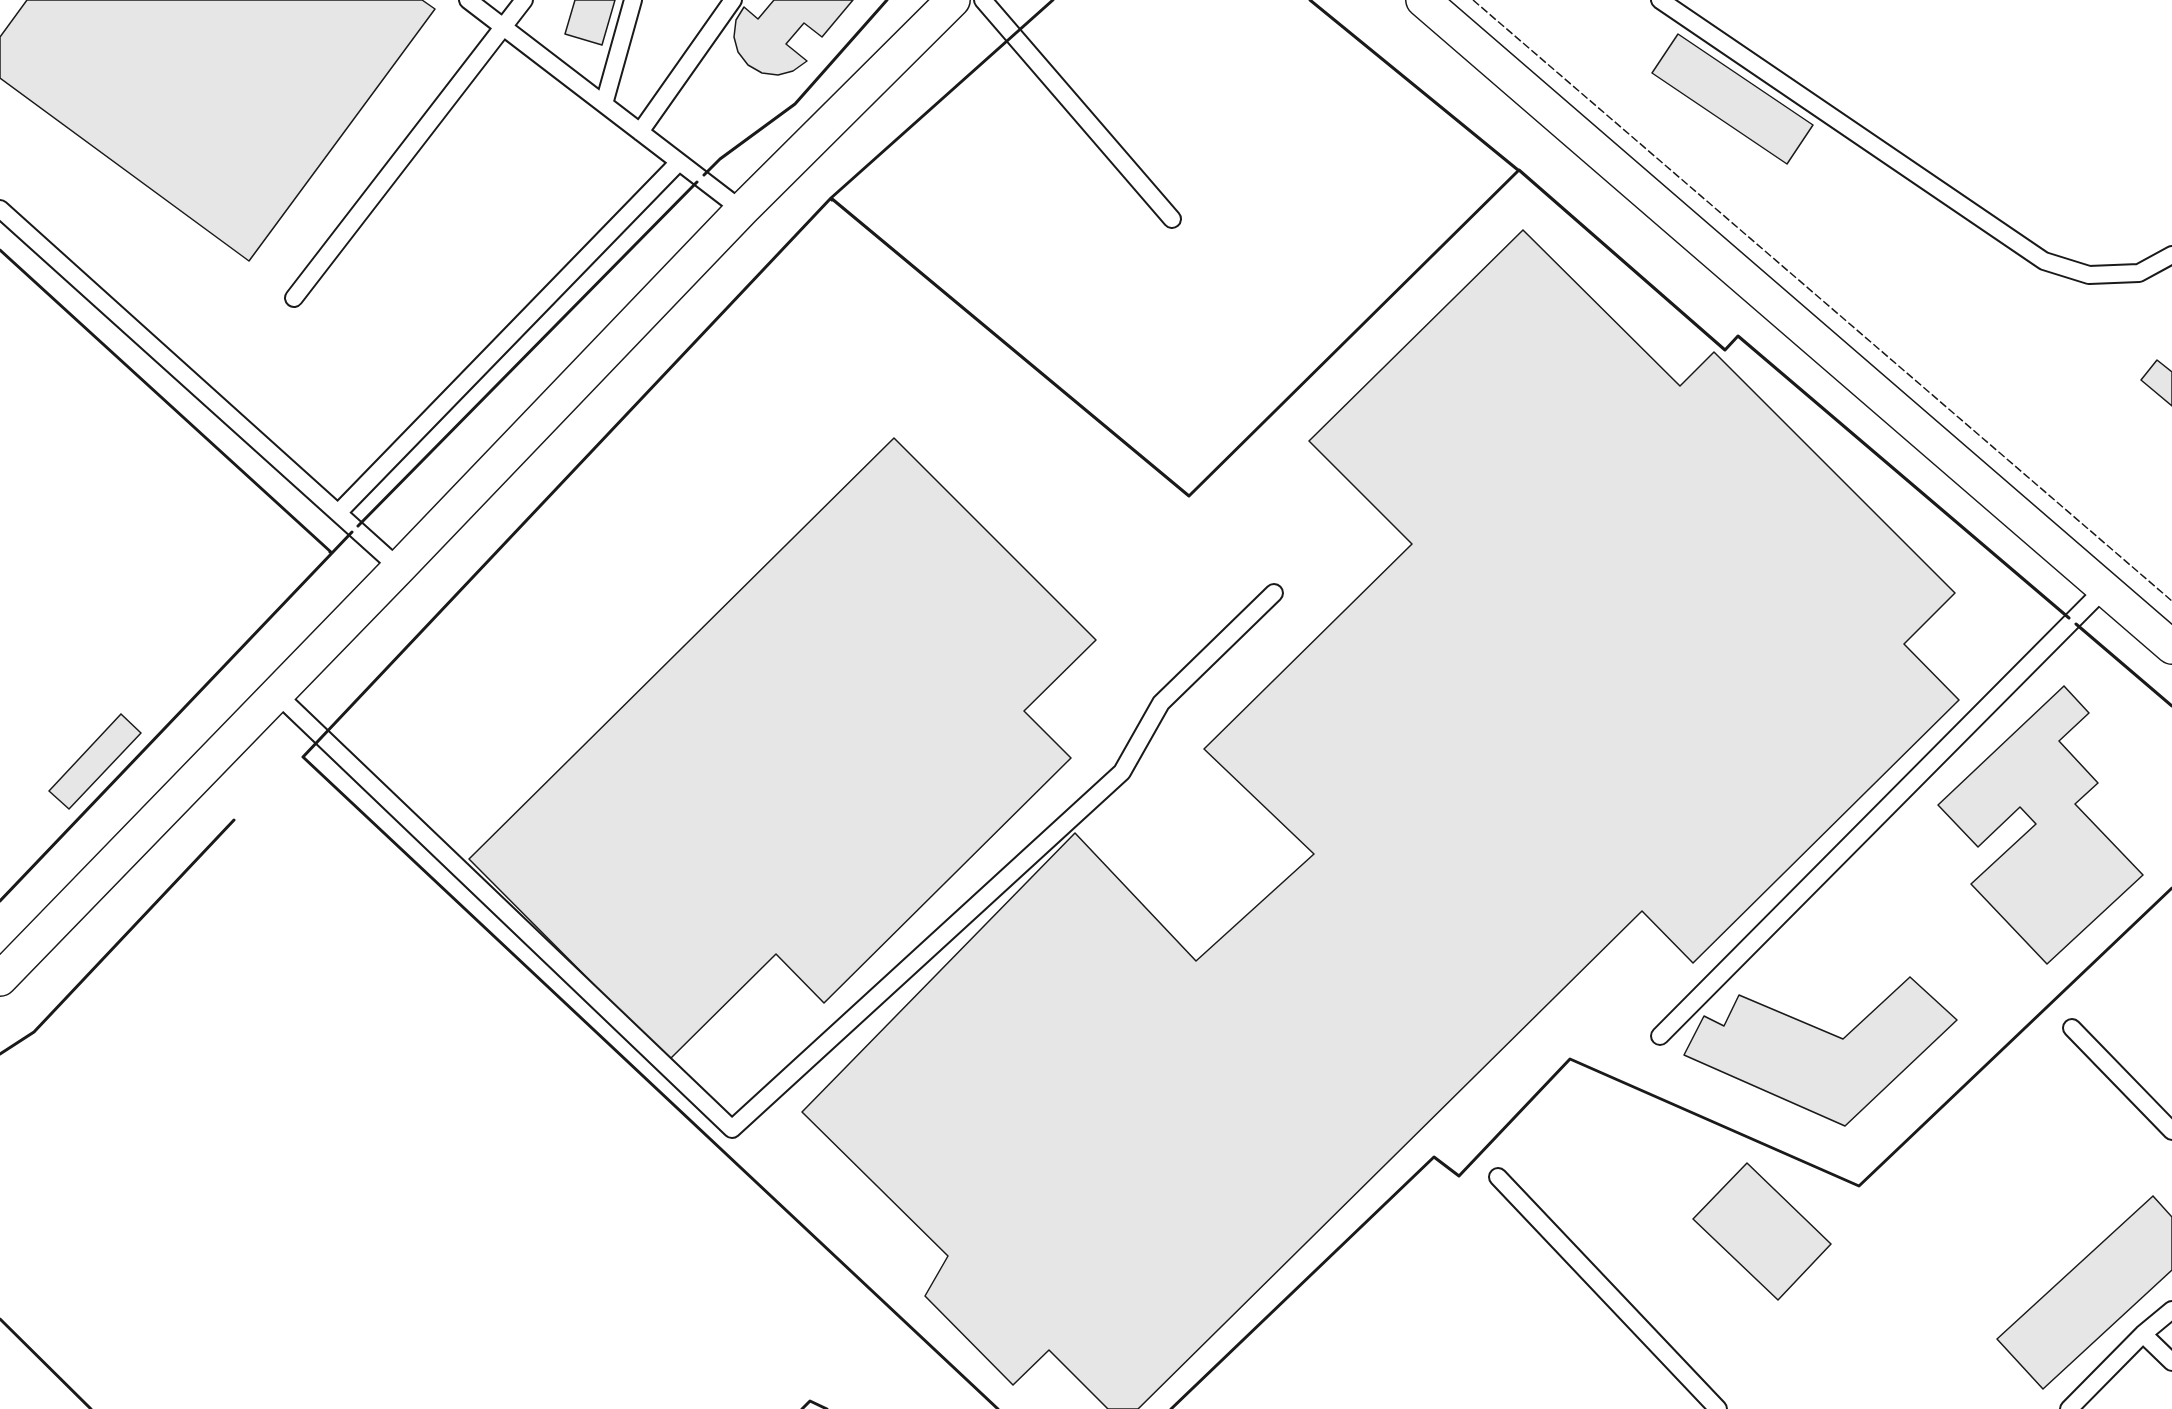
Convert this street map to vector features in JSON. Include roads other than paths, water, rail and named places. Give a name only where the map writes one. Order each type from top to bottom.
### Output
[{"type":"street","points":[[0,979],[742,210],[952,0]]},
{"type":"street","points":[[1423,0],[2172,647]]},
{"type":"lane","points":[[468,0],[742,210]]},
{"type":"lane","points":[[294,298],[524,0]]},
{"type":"lane","points":[[604,104],[633,0]]},
{"type":"lane","points":[[640,132],[733,0]]},
{"type":"lane","points":[[983,0],[1172,219]]},
{"type":"lane","points":[[1660,0],[2044,261],[2089,275],[2139,273],[2172,255]]},
{"type":"lane","points":[[338,513],[679,162]]},
{"type":"lane","points":[[0,209],[399,568]]},
{"type":"lane","points":[[1660,1036],[2104,589]]},
{"type":"lane","points":[[277,694],[732,1129],[1122,772],[1161,703],[1275,593]]},
{"type":"lane","points":[[2072,1028],[2172,1131]]},
{"type":"lane","points":[[1498,1177],[1718,1409]]},
{"type":"lane","points":[[2068,1409],[2143,1334],[2172,1310]]},
{"type":"lane","points":[[2143,1334],[2172,1362]]}]
